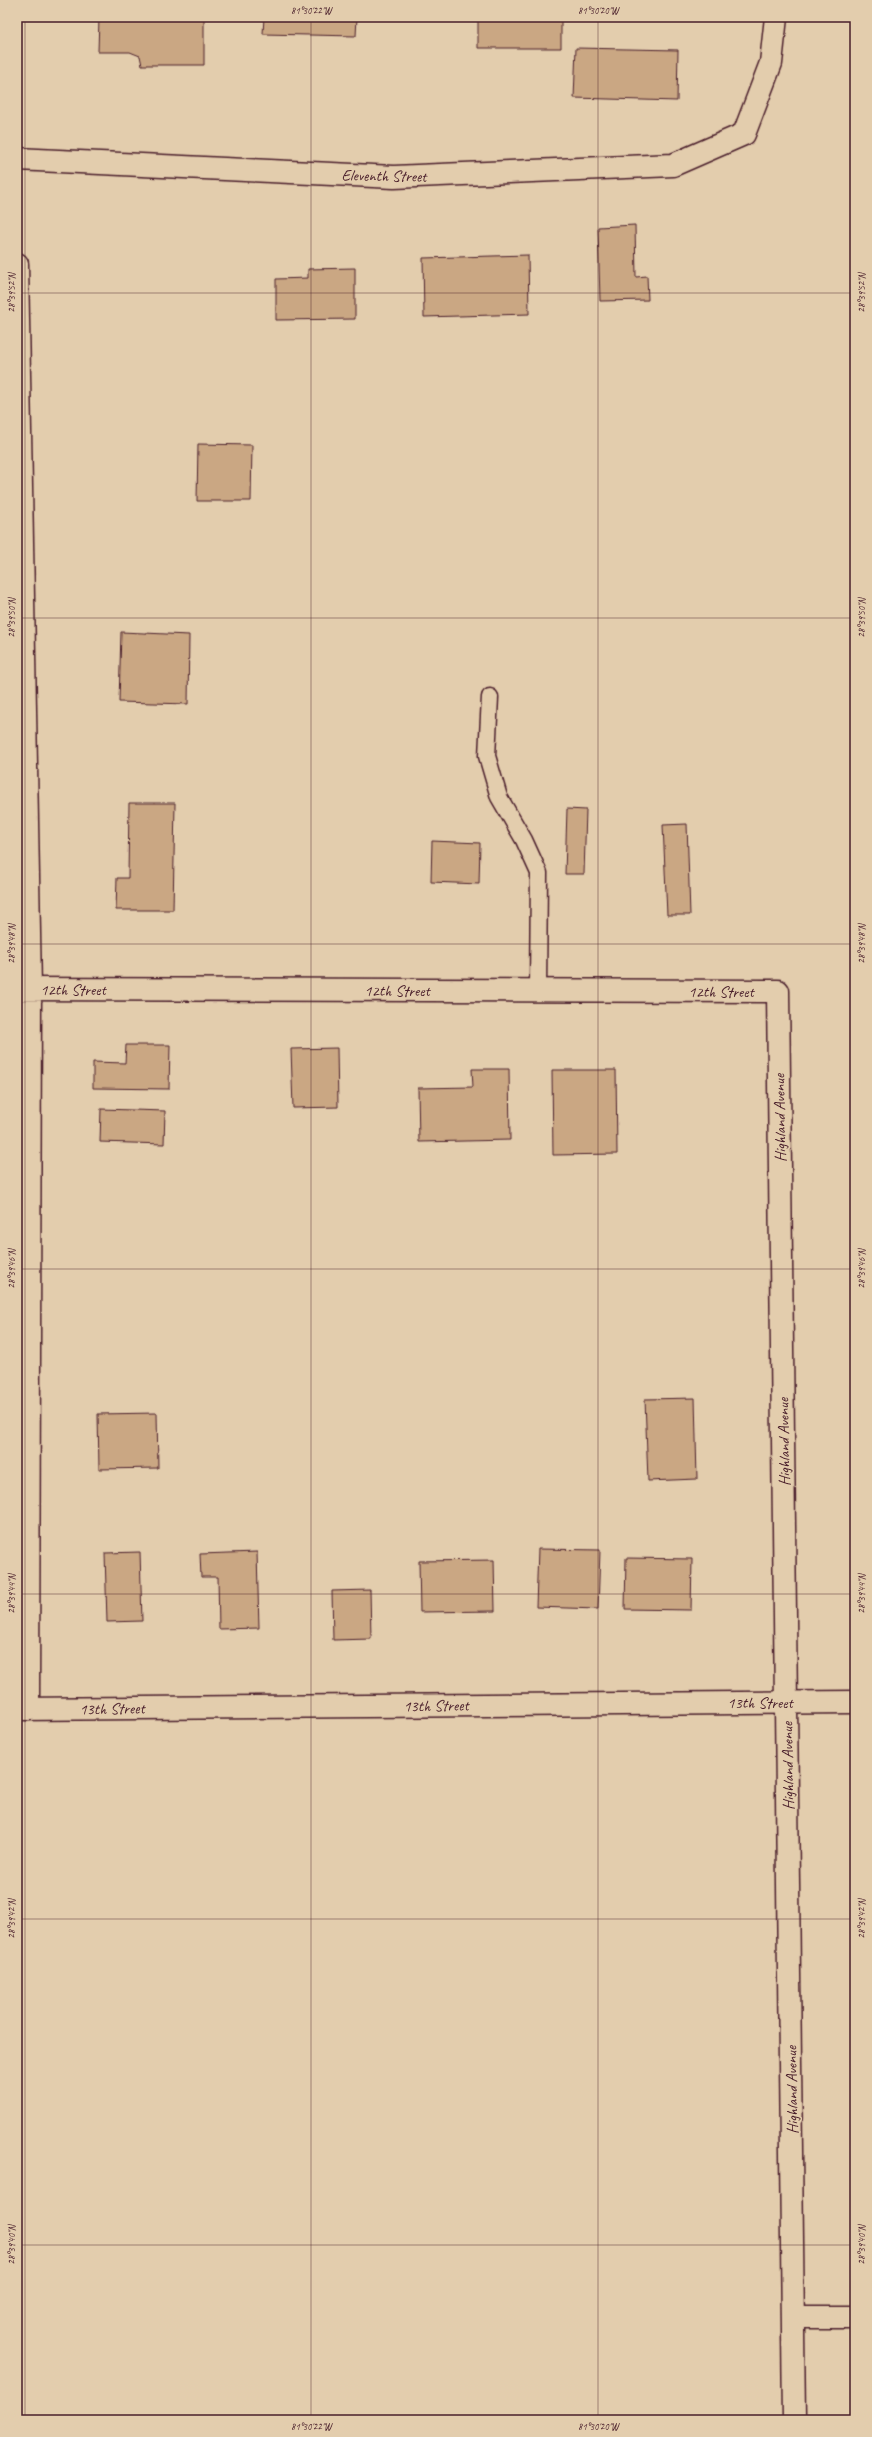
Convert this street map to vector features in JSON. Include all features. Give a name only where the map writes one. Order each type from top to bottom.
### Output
[{"type":"street","name":"Eleventh Street","points":[[17,159],[394,178],[673,165],[744,134],[770,63],[776,17]]},
{"type":"street","points":[[17,264],[24,989],[22,1709]]},
{"type":"street","name":"12th Street","points":[[24,989],[778,991]]},
{"type":"street","name":"Highland Avenue","points":[[778,991],[794,2420]]},
{"type":"street","name":"13th Street","points":[[22,1709],[855,1702]]},
{"type":"street","points":[[793,2317],[855,2316]]},
{"type":"lane","points":[[490,697],[486,756],[499,798],[524,840],[539,873],[538,991]]},
{"type":"building","points":[[99,17],[204,17],[204,65],[142,65],[140,56],[130,52],[98,52]]},
{"type":"building","points":[[264,17],[357,17],[356,36],[263,34]]},
{"type":"building","points":[[478,17],[561,17],[561,48],[478,48]]},
{"type":"building","points":[[576,48],[678,50],[677,101],[574,98]]},
{"type":"building","points":[[635,225],[636,277],[647,276],[648,300],[600,301],[598,227]]},
{"type":"building","points":[[528,255],[529,314],[424,317],[423,258]]},
{"type":"building","points":[[355,268],[355,319],[276,320],[276,279],[308,278],[308,269]]},
{"type":"building","points":[[198,444],[252,445],[251,501],[197,501]]},
{"type":"building","points":[[121,632],[189,635],[188,704],[119,702]]},
{"type":"building","points":[[129,803],[175,803],[173,910],[116,910],[117,878],[128,878]]},
{"type":"building","points":[[567,809],[586,810],[584,874],[565,874]]},
{"type":"building","points":[[687,824],[690,915],[667,915],[663,825]]},
{"type":"building","points":[[432,841],[480,843],[479,884],[431,882]]},
{"type":"building","points":[[126,1045],[170,1045],[169,1089],[93,1088],[93,1062],[125,1063]]},
{"type":"building","points":[[337,1048],[338,1107],[293,1108],[291,1049]]},
{"type":"building","points":[[472,1069],[509,1069],[510,1140],[419,1142],[418,1088],[473,1087]]},
{"type":"building","points":[[552,1070],[616,1070],[617,1154],[553,1155]]},
{"type":"building","points":[[101,1109],[165,1111],[164,1144],[100,1142]]},
{"type":"building","points":[[695,1398],[697,1479],[648,1481],[645,1399]]},
{"type":"building","points":[[157,1413],[158,1468],[99,1469],[98,1414]]},
{"type":"building","points":[[538,1549],[600,1550],[598,1609],[536,1607]]},
{"type":"building","points":[[140,1552],[142,1621],[107,1622],[105,1553]]},
{"type":"building","points":[[257,1552],[259,1628],[219,1629],[218,1577],[201,1577],[200,1554]]},
{"type":"building","points":[[626,1558],[692,1559],[691,1610],[625,1609]]},
{"type":"building","points":[[494,1560],[495,1611],[420,1612],[419,1561]]},
{"type":"building","points":[[370,1590],[371,1639],[333,1640],[332,1591]]}]
